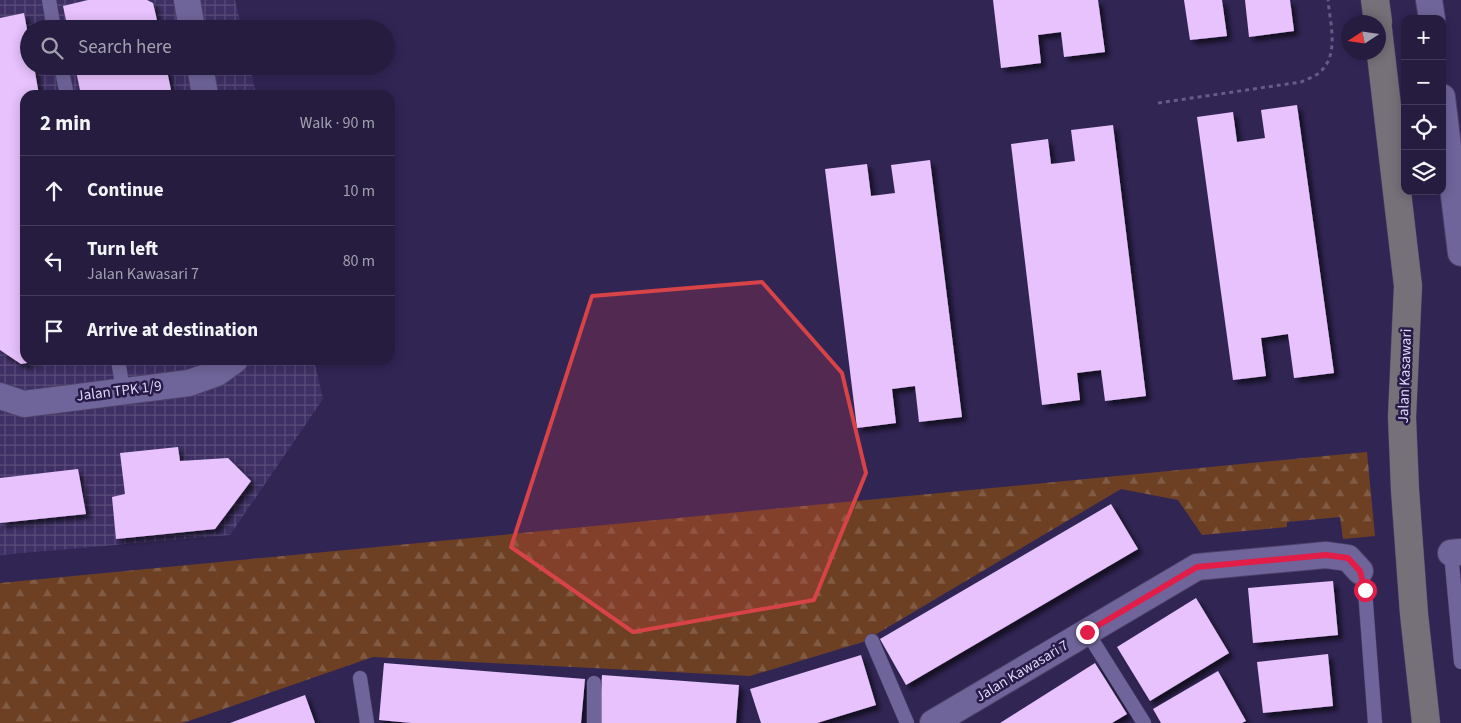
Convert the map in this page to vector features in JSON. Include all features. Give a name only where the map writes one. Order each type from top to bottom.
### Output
[{"type":"street","points":[[186,0],[190,20]]},
{"type":"street","points":[[1375,0],[1377,15]]},
{"type":"street","points":[[1430,0],[1432,15]]},
{"type":"street","name":"Jalan Kasawari","points":[[1385,60],[1397,115],[1408,286],[1402,417],[1405,490],[1414,614],[1426,723]]},
{"type":"street","points":[[202,75],[204,90]]},
{"type":"street","points":[[1447,106],[1461,253]]},
{"type":"street","name":"Jalan TPK 1/9","points":[[0,396],[24,404],[189,383],[217,373],[228,365]]},
{"type":"street","name":"Jalan Kawasari 7","points":[[933,723],[1197,567],[1326,555],[1348,558],[1360,571]]},
{"type":"lane","points":[[49,0],[52,20]]},
{"type":"lane","points":[[63,75],[66,90]]},
{"type":"lane","points":[[119,365],[124,390]]},
{"type":"lane","points":[[1456,552],[1461,662]]},
{"type":"lane","points":[[1360,571],[1365,590],[1375,723]]},
{"type":"lane","points":[[1087,632],[1144,723]]},
{"type":"lane","points":[[872,641],[907,723]]},
{"type":"lane","points":[[360,678],[367,723]]},
{"type":"lane","points":[[594,683],[594,723]]},
{"type":"path","points":[[1158,103],[1301,82],[1318,74],[1329,62],[1333,47],[1328,0]]},
{"type":"highlighted area","points":[[762,282],[842,373],[866,473],[814,600],[633,632],[511,547],[592,296]]},
{"type":"shaded area","points":[[0,0],[235,0],[240,20],[20,20],[20,75],[252,75],[255,90],[20,90],[20,365],[315,365],[323,399],[230,535],[0,555]]},
{"type":"green space","points":[[1367,452],[1375,536],[1343,539],[1340,517],[1287,522],[1287,527],[1202,535],[1178,500],[1121,489],[863,642],[750,676],[373,657],[183,723],[0,723],[0,583]]},
{"type":"building","points":[[88,0],[147,0],[153,3],[157,20],[66,20],[63,6]]},
{"type":"building","points":[[993,0],[1098,0],[1105,52],[1064,57],[1061,32],[1038,35],[1041,63],[1001,68]]},
{"type":"building","points":[[1184,0],[1222,0],[1227,36],[1190,40]]},
{"type":"building","points":[[1245,0],[1290,0],[1294,31],[1249,37]]},
{"type":"building","points":[[24,13],[25,20],[20,20],[20,75],[36,75],[38,90],[20,90],[20,363],[0,350],[0,18]]},
{"type":"building","points":[[77,75],[168,75],[171,90],[80,90]]},
{"type":"building","points":[[1297,105],[1334,373],[1294,378],[1288,334],[1261,338],[1266,376],[1233,380],[1197,117],[1233,112],[1237,142],[1265,138],[1261,110]]},
{"type":"building","points":[[1113,125],[1146,396],[1105,401],[1101,370],[1077,373],[1080,400],[1042,405],[1011,144],[1048,139],[1051,164],[1075,161],[1071,130]]},
{"type":"building","points":[[930,160],[962,417],[919,422],[915,386],[892,389],[896,423],[857,428],[825,169],[867,164],[871,196],[895,193],[891,165]]},
{"type":"building","points":[[178,447],[180,461],[228,458],[251,481],[215,529],[116,539],[112,497],[125,494],[120,453]]},
{"type":"building","points":[[78,469],[86,514],[0,523],[0,478]]},
{"type":"building","points":[[1111,504],[1138,549],[906,685],[880,639]]},
{"type":"building","points":[[1333,581],[1338,635],[1253,643],[1248,588]]},
{"type":"building","points":[[1196,598],[1229,653],[1150,701],[1117,647]]},
{"type":"building","points":[[1328,654],[1333,706],[1263,713],[1257,662]]},
{"type":"building","points":[[861,655],[876,705],[817,723],[761,723],[750,689]]},
{"type":"building","points":[[384,663],[585,679],[581,723],[412,723],[379,720]]},
{"type":"building","points":[[1095,663],[1127,714],[1112,723],[1000,723]]},
{"type":"building","points":[[1218,671],[1246,721],[1242,723],[1161,723],[1153,709]]},
{"type":"building","points":[[602,675],[739,685],[736,723],[599,723]]},
{"type":"building","points":[[305,695],[315,723],[230,723]]},
{"type":"route","points":[[1087,632],[1197,567],[1326,555],[1348,558],[1360,571],[1365,590]]}]
